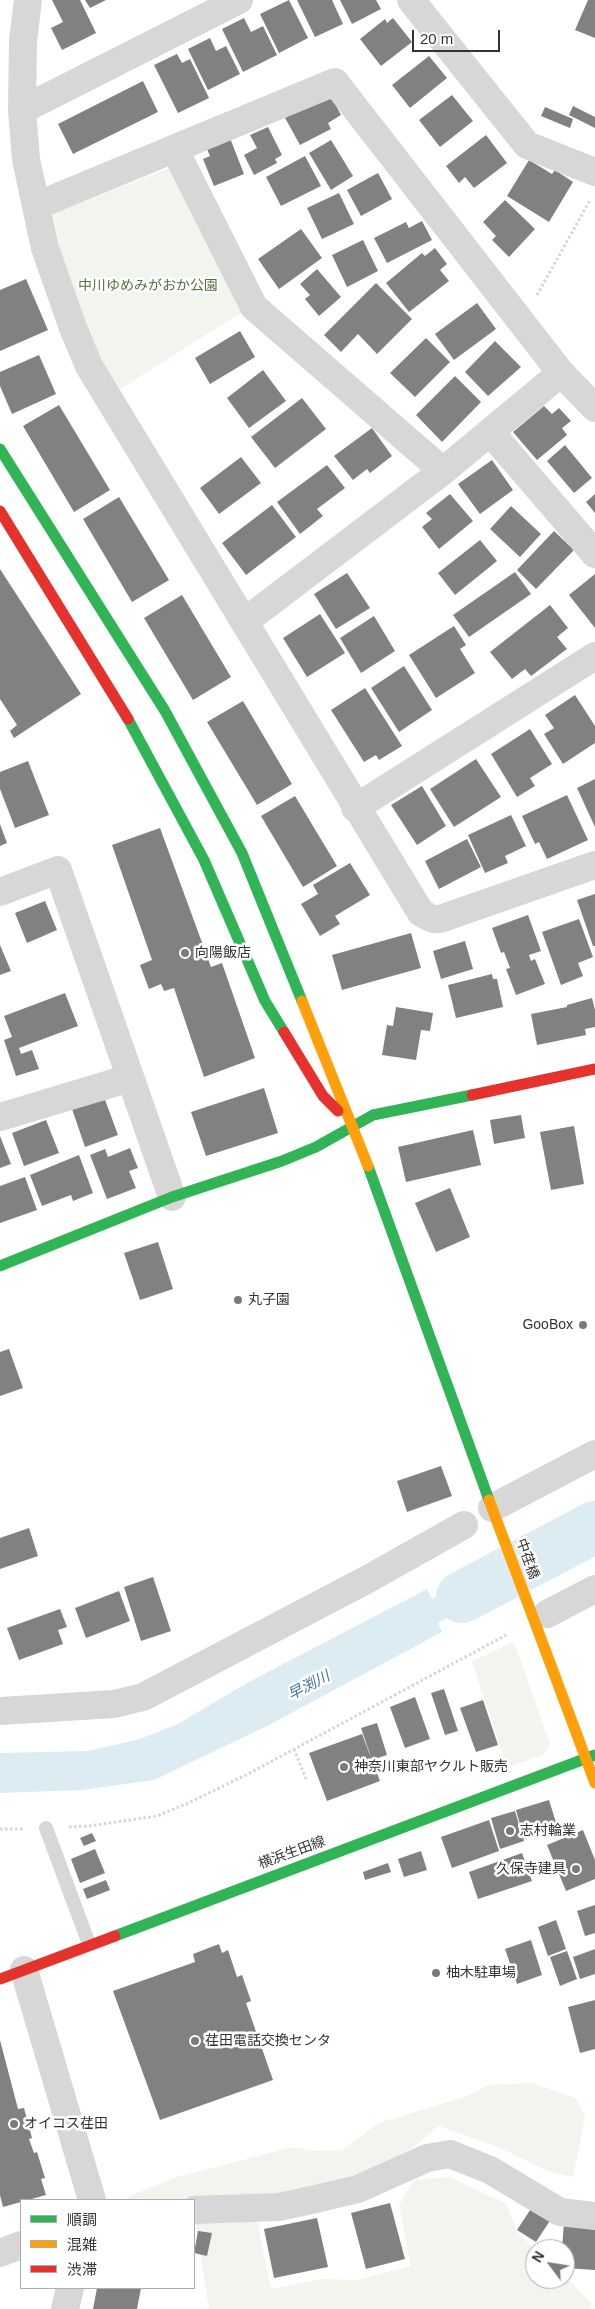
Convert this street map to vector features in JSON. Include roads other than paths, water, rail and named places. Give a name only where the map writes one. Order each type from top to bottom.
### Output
[{"type":"street","points":[[28,0],[22,41],[22,110],[26,159],[45,248],[58,289],[89,366],[416,908],[433,919],[440,919],[595,865]]},
{"type":"street","points":[[22,110],[239,0]]},
{"type":"street","points":[[411,0],[527,145],[595,172]]},
{"type":"street","points":[[36,206],[175,150],[335,82],[561,373],[595,408]]},
{"type":"street","points":[[175,150],[254,307],[443,471]]},
{"type":"street","points":[[244,622],[443,471],[561,373]]},
{"type":"street","points":[[491,433],[595,554]]},
{"type":"street","name":"中荏橋","points":[[0,449],[165,711],[242,853],[353,1126],[492,1508],[540,1618],[590,1757],[595,1783]]},
{"type":"street","points":[[0,510],[134,728],[171,794],[204,860],[265,1002],[323,1096],[353,1126]]},
{"type":"street","points":[[356,808],[595,656]]},
{"type":"street","points":[[0,892],[58,870],[172,1198]]},
{"type":"street","points":[[0,1266],[172,1198],[282,1161],[316,1147],[373,1115],[595,1069]]},
{"type":"street","points":[[0,1117],[130,1078]]},
{"type":"street","points":[[492,1508],[595,1454]]},
{"type":"street","points":[[0,1711],[114,1704],[143,1697],[359,1584],[464,1525]]},
{"type":"street","points":[[540,1618],[595,1589]]},
{"type":"street","name":"横浜生田線","points":[[12,1975],[89,1944],[590,1757]]},
{"type":"street","points":[[12,1975],[92,2199]]},
{"type":"street","points":[[195,2210],[279,2207],[316,2199],[358,2189],[427,2158],[450,2154],[490,2170],[560,2212],[595,2216]]},
{"type":"street","points":[[0,2254],[20,2245]]},
{"type":"street","points":[[65,2309],[70,2289]]},
{"type":"lane","points":[[46,1828],[89,1944]]},
{"type":"water","points":[[501,1560],[511,1584],[438,1623],[442,1632],[267,1726],[154,1780],[82,1790],[0,1793],[0,1753],[88,1751],[140,1739],[178,1724],[247,1683],[427,1589],[432,1599]]},
{"type":"waterway","name":"早渕川","points":[[462,1597],[595,1527]]},
{"type":"place","name":"向陽飯店","points":[[185,953]]},
{"type":"place","name":"丸子園","points":[[238,1300]]},
{"type":"place","name":"GooBox","points":[[583,1325]]},
{"type":"place","name":"神奈川東部ヤクルト販売","points":[[344,1767]]},
{"type":"place","name":"志村輪業","points":[[510,1831]]},
{"type":"place","name":"久保寺建具","points":[[576,1869]]},
{"type":"place","name":"柚木駐車場","points":[[436,1973]]},
{"type":"place","name":"荏田電話交換センタ","points":[[195,2041]]},
{"type":"place","name":"オイコス荏田","points":[[14,2124]]},
{"type":"park label","name":"中川ゆめみがおか公園","points":[[148,286]]}]
